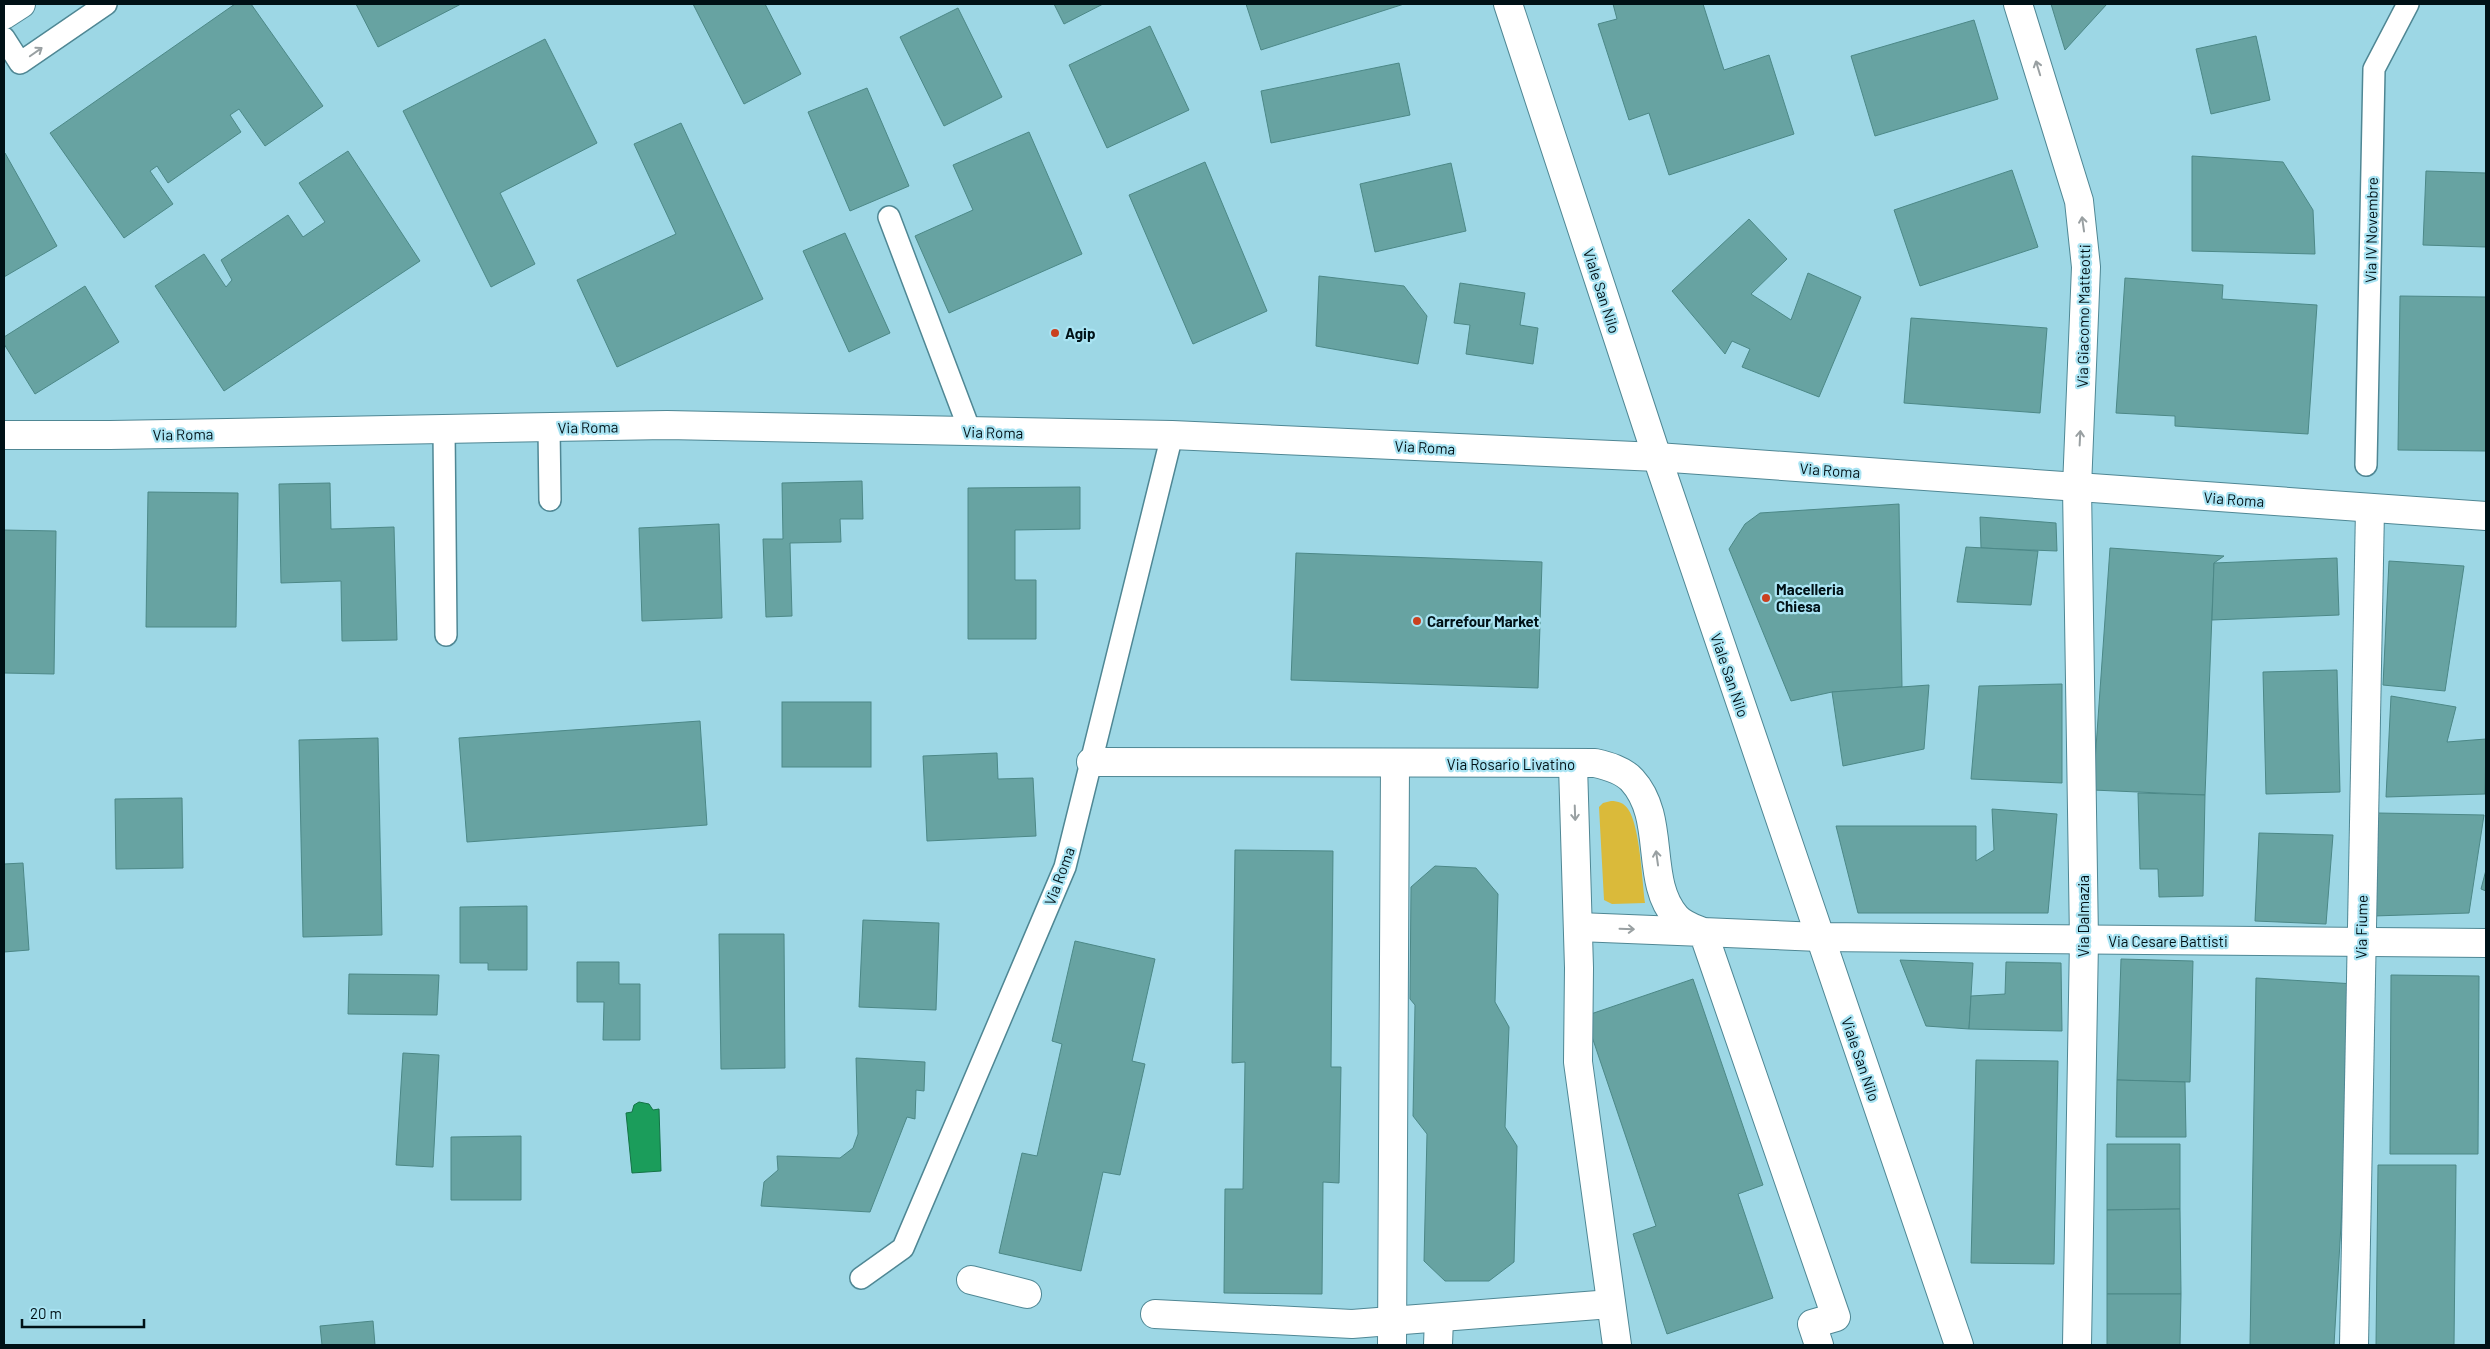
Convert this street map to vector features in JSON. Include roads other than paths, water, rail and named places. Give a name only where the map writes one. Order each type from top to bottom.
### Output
[{"type":"street","points":[[4,16],[20,4]]},
{"type":"street","name":"Viale San Nilo","points":[[1508,4],[1656,457],[1959,1345]]},
{"type":"street","name":"Via Giacomo Matteotti","points":[[2018,4],[2075,188],[2084,234],[2087,287],[2077,487]]},
{"type":"street","name":"Via Roma","points":[[4,435],[667,426],[1172,435],[1656,457],[2486,516]]},
{"type":"street","name":"Via Dalmazia","points":[[2077,487],[2084,940],[2077,1345]]},
{"type":"street","name":"Via Fiume","points":[[2354,1345],[2370,509]]},
{"type":"street","name":"Via Rosario Livatino","points":[[1091,762],[1574,765],[1594,763],[1614,768],[1632,779],[1644,796],[1651,816],[1660,876],[1668,906],[1677,918],[1688,927],[1703,932],[1819,937]]},
{"type":"street","points":[[1393,1334],[1395,764]]},
{"type":"street","points":[[1574,765],[1578,927],[1578,1062],[1617,1345]]},
{"type":"street","points":[[1578,927],[1703,932],[1836,1318],[1812,1324],[1819,1345]]},
{"type":"street","name":"Via Cesare Battisti","points":[[1819,937],[2486,943]]},
{"type":"street","points":[[971,1280],[1028,1294]]},
{"type":"street","points":[[1155,1314],[1324,1334],[1393,1334],[1439,1318],[1612,1304]]},
{"type":"street","points":[[1438,1345],[1439,1318]]},
{"type":"lane","points":[[4,38],[20,63],[106,4]]},
{"type":"lane","name":"Via IV Novembre","points":[[2366,465],[2374,68],[2408,4]]},
{"type":"lane","points":[[889,217],[970,432]]},
{"type":"lane","points":[[549,428],[550,500]]},
{"type":"lane","points":[[444,429],[446,635]]},
{"type":"lane","name":"Via Roma","points":[[861,1278],[902,1248],[1065,867],[1172,435]]},
{"type":"place","name":"Agip","points":[[1055,333]]},
{"type":"place","name":"Macelleria Chiesa","points":[[1766,598]]},
{"type":"place","name":"Carrefour Market","points":[[1417,621]]}]
